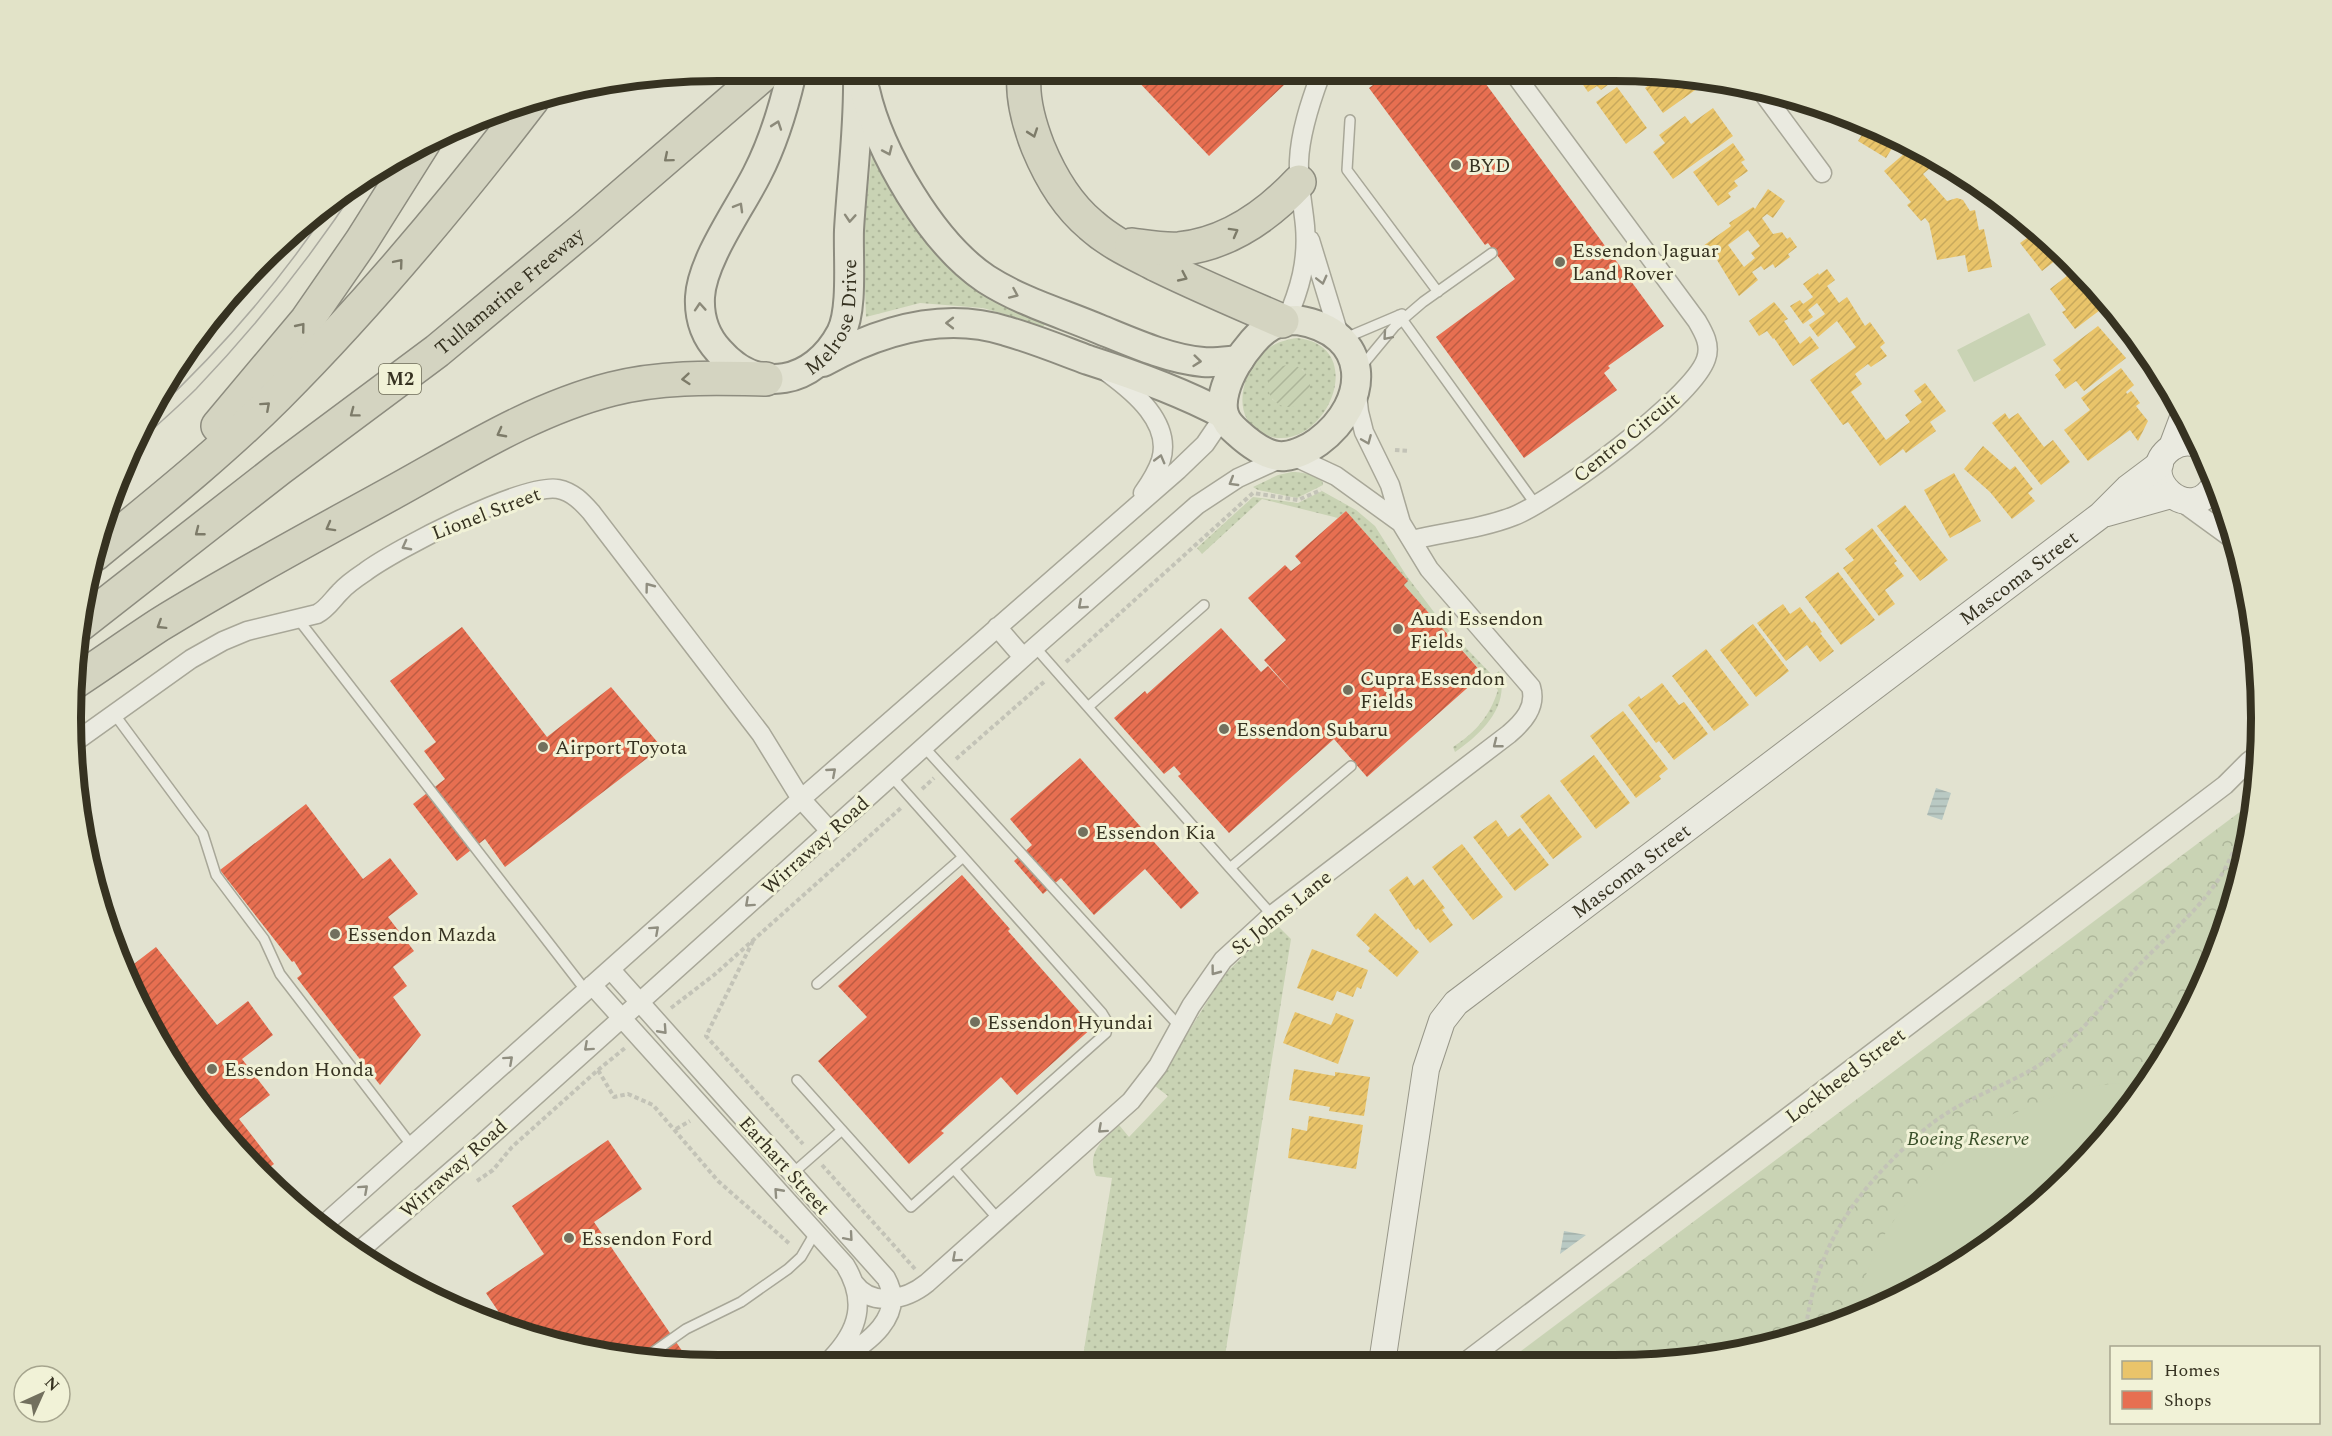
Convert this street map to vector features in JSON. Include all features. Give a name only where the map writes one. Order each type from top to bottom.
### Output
[{"type":"highway","name":"Tullamarine Freeway","points":[[89,617],[280,468],[437,351],[586,227],[755,81]]},
{"type":"highway","points":[[1024,81],[1027,116],[1043,158],[1056,183],[1079,213],[1115,244],[1175,274],[1284,321]]},
{"type":"highway","points":[[105,546],[276,398],[363,306],[522,112]]},
{"type":"highway","points":[[112,522],[173,469],[219,424],[257,381],[314,310],[361,242],[414,159]]},
{"type":"highway","points":[[1115,244],[1177,249],[1211,243],[1231,235],[1273,207],[1299,182]]},
{"type":"highway","points":[[82,677],[159,625],[262,565],[456,457],[544,412],[612,389],[645,383],[693,378],[766,379]]},
{"type":"main road","name":"Melrose Drive","points":[[790,81],[775,131],[758,171],[702,280],[700,308],[707,333],[725,358],[746,373],[766,379],[803,373],[818,362],[841,333],[847,313],[849,234],[860,81]]},
{"type":"main road","points":[[861,81],[879,130],[908,190],[926,218],[948,245],[985,278],[1033,302],[1119,337],[1172,355],[1203,362],[1239,360]]},
{"type":"main road","points":[[1284,321],[1313,324],[1341,339],[1354,357],[1356,378],[1352,401],[1335,427],[1313,445],[1288,456],[1271,454],[1236,431],[1224,415],[1222,403],[1227,384],[1239,360],[1262,333],[1284,321]]},
{"type":"main road","points":[[803,373],[840,352],[875,337],[913,327],[949,322],[974,324],[1005,330],[1155,382],[1224,415]]},
{"type":"main road","points":[[2175,497],[2161,482],[2166,456],[2179,425]]},
{"type":"main road","points":[[2166,456],[2181,443],[2189,443]]},
{"type":"main road","name":"Mascoma Street","points":[[1383,1355],[1426,1069],[1442,1021],[1456,1003],[2101,515],[2128,488],[2166,456]]},
{"type":"main road","name":"Mascoma Street","points":[[2101,515],[2137,503],[2175,497],[2197,500],[2209,491]]},
{"type":"street","points":[[1284,321],[1302,279],[1305,224],[1299,182],[1300,144],[1319,81]]},
{"type":"street","name":"Centro Circuit","points":[[1412,540],[1490,524],[1536,506],[1634,434],[1669,405],[1703,367],[1707,355],[1704,332],[1697,321],[1520,81]]},
{"type":"street","points":[[1768,100],[1822,173]]},
{"type":"street","points":[[1305,224],[1341,339]]},
{"type":"street","points":[[1086,359],[1116,379],[1138,398],[1150,411],[1163,441],[1161,459],[1152,480],[1131,509]]},
{"type":"street","name":"St Johns Lane","points":[[893,1297],[912,1293],[927,1283],[1131,1101],[1158,1066],[1191,1006],[1223,960],[1272,915],[1509,734],[1526,716],[1533,700],[1532,687],[1429,569],[1401,523],[1390,485],[1364,432],[1359,412],[1356,378]]},
{"type":"street","points":[[328,1221],[801,799],[1188,461],[1210,437],[1224,415]]},
{"type":"street","name":"St Johns Lane","points":[[1288,456],[1336,476],[1401,523]]},
{"type":"street","name":"Wirraway Road","points":[[363,1247],[892,777],[1029,652],[1197,505],[1244,475],[1288,456]]},
{"type":"street","name":"Lionel Street","points":[[81,738],[191,659],[223,641],[247,631],[322,611],[344,588],[368,570],[425,536],[510,500],[539,490],[553,489],[573,495],[587,507],[768,744],[801,799],[830,831]]},
{"type":"street","points":[[2175,497],[2223,532]]},
{"type":"street","points":[[997,627],[1029,652]]},
{"type":"street","name":"Lockheed Street","points":[[1475,1355],[2225,785],[2250,761]]},
{"type":"street","name":"Lockheed Street","points":[[2225,785],[2249,775]]},
{"type":"street","name":"Earhart Street","points":[[610,970],[886,1278],[893,1297]]},
{"type":"street","name":"Earhart Street","points":[[589,988],[621,1018],[845,1266],[854,1283],[858,1301],[856,1319],[850,1334],[834,1355]]},
{"type":"street","points":[[815,1233],[830,1215]]},
{"type":"street","points":[[846,1355],[878,1332],[889,1315],[893,1297],[878,1300],[872,1298],[863,1294],[854,1283]]},
{"type":"lane","points":[[1350,120],[1347,170],[1438,292]]},
{"type":"lane","points":[[1341,339],[1401,318],[1492,254]]},
{"type":"lane","points":[[1401,318],[1536,506]]},
{"type":"lane","points":[[1356,378],[1401,318]]},
{"type":"lane","points":[[1088,707],[1204,605]]},
{"type":"lane","points":[[298,619],[589,988]]},
{"type":"lane","points":[[1029,652],[1088,707],[1272,915]]},
{"type":"lane","points":[[115,715],[203,834],[216,875],[264,939],[280,974],[412,1146]]},
{"type":"lane","points":[[924,747],[1180,1027]]},
{"type":"lane","points":[[1230,868],[1352,766]]},
{"type":"lane","points":[[797,1080],[911,1207],[1104,1036],[1108,1023],[1102,1013],[892,777]]},
{"type":"lane","points":[[817,984],[963,857]]},
{"type":"lane","points":[[793,1173],[842,1130]]},
{"type":"lane","points":[[954,1168],[999,1220]]},
{"type":"lane","points":[[654,1352],[686,1329],[741,1302],[788,1269],[801,1257],[815,1233]]},
{"type":"path","points":[[1806,1325],[1809,1307],[1823,1259],[1848,1210],[1876,1176],[1908,1144],[1941,1117],[2040,1064],[2080,1032],[2118,988],[2202,900],[2220,877],[2240,838]]},
{"type":"path","points":[[754,939],[706,1036],[927,1283]]},
{"type":"path","points":[[477,1181],[493,1170],[512,1148],[598,1071],[614,1097],[628,1094],[653,1105],[718,1181],[786,1240],[801,1257]]},
{"type":"green space","points":[[872,153],[908,215],[1049,320],[1041,329],[1014,317],[983,308],[920,303],[866,317],[863,234]]},
{"type":"green space","points":[[2029,313],[2046,345],[1974,382],[1957,350]]},
{"type":"green space","points":[[1297,338],[1320,346],[1332,360],[1336,379],[1331,399],[1320,418],[1304,432],[1285,438],[1263,434],[1246,418],[1242,396],[1244,385],[1254,364],[1265,351],[1278,343]],"holes":[[[1302,369],[1309,386],[1307,394],[1296,404],[1288,406],[1272,399]]]},
{"type":"green space","points":[[1289,365],[1297,366],[1304,371],[1309,378],[1309,394],[1304,401],[1297,406],[1289,407],[1281,406],[1274,401],[1269,394],[1268,386],[1269,378],[1274,371],[1281,366]]},
{"type":"green space","points":[[1292,472],[1318,477],[1322,479],[1323,485],[1297,498],[1253,487],[1278,475]]},
{"type":"green space","points":[[1322,491],[1356,510],[1375,526],[1406,575],[1443,624],[1493,676],[1499,671],[1502,684],[1497,707],[1484,728],[1455,752],[1453,747],[1475,730],[1486,716],[1498,690],[1404,585],[1408,581],[1346,511],[1338,518],[1262,499],[1202,554],[1197,548],[1253,497],[1298,503]]},
{"type":"green space","name":"Boeing Reserve","points":[[2245,808],[2239,842],[2217,923],[2203,962],[2166,1036],[2144,1072],[2093,1138],[2034,1197],[2002,1223],[1968,1248],[1896,1289],[1858,1307],[1779,1333],[1697,1350],[1656,1354],[1516,1355]]},
{"type":"green space","points":[[1276,924],[1291,939],[1225,1355],[1083,1355],[1112,1178],[1096,1176],[1093,1168],[1095,1153],[1102,1141],[1119,1125],[1129,1137],[1168,1096],[1155,1086],[1223,976]]},
{"type":"green space","points":[[2117,1083],[2135,1084],[2093,1138],[2034,1197],[2002,1223],[1968,1248],[1932,1270],[1855,1308],[1880,1242],[1906,1204],[1930,1177],[1956,1152],[1984,1131],[2014,1113],[2046,1099],[2081,1089]]},
{"type":"shaded area","points":[[1936,788],[1951,793],[1942,820],[1927,815]]},
{"type":"shaded area","points":[[1564,1231],[1586,1235],[1560,1254]]},
{"type":"building: Homes","points":[[1580,81],[1613,81],[1601,90],[1597,86],[1588,92]]},
{"type":"building: Homes","points":[[1653,82],[1696,86],[1698,88],[1663,113],[1645,88]]},
{"type":"building: Homes","points":[[1617,87],[1647,128],[1626,144],[1596,102]]},
{"type":"building: Homes","points":[[1713,108],[1733,136],[1673,179],[1653,152],[1665,143],[1659,135],[1685,116],[1691,124]]},
{"type":"building: Homes","points":[[1864,132],[1893,146],[1886,158],[1858,141]]},
{"type":"building: Homes","points":[[1733,143],[1745,160],[1741,162],[1748,171],[1734,181],[1738,186],[1728,193],[1731,197],[1718,206],[1693,172]]},
{"type":"building: Homes","points":[[1906,152],[1933,166],[1923,174],[1947,201],[1957,198],[1963,200],[1970,211],[1975,210],[1979,230],[1984,229],[1992,267],[1968,272],[1965,255],[1937,260],[1929,223],[1925,218],[1921,221],[1907,205],[1911,202],[1884,171]]},
{"type":"building: Homes","points":[[1768,189],[1785,201],[1773,218],[1767,214],[1762,218],[1773,234],[1782,232],[1787,239],[1790,237],[1797,247],[1788,254],[1790,257],[1775,268],[1773,264],[1764,270],[1761,266],[1752,272],[1758,280],[1739,296],[1714,255],[1711,257],[1703,246],[1731,226],[1729,223],[1753,207],[1755,209]],"holes":[[[1748,230],[1760,246],[1751,253],[1755,258],[1744,267],[1728,245]]]},
{"type":"building: Homes","points":[[2030,236],[2056,260],[2042,271],[2020,243]]},
{"type":"building: Homes","points":[[1827,269],[1835,280],[1827,286],[1839,303],[1847,297],[1865,326],[1870,322],[1885,343],[1880,347],[1887,356],[1871,367],[1868,364],[1855,374],[1862,384],[1851,392],[1886,440],[1910,422],[1905,415],[1922,402],[1914,391],[1925,383],[1946,411],[1930,422],[1936,431],[1906,453],[1903,449],[1880,466],[1848,422],[1843,425],[1810,380],[1856,347],[1837,321],[1818,337],[1809,325],[1825,314],[1817,303],[1808,310],[1813,317],[1803,324],[1790,306],[1800,300],[1803,304],[1813,297],[1803,284]]},
{"type":"building: Homes","points":[[2070,274],[2102,309],[2075,329],[2062,312],[2066,310],[2050,289]]},
{"type":"building: Homes","points":[[1774,302],[1788,319],[1784,321],[1800,344],[1810,336],[1819,348],[1793,366],[1774,338],[1767,331],[1759,336],[1749,321]]},
{"type":"building: Homes","points":[[2098,326],[2126,358],[2084,391],[2076,381],[2065,389],[2055,375],[2061,370],[2053,360]]},
{"type":"building: Homes","points":[[2121,368],[2134,385],[2126,392],[2127,394],[2131,391],[2140,403],[2136,406],[2148,421],[2138,441],[2130,430],[2088,461],[2064,430],[2090,410],[2081,398]]},
{"type":"building: Homes","points":[[2005,413],[2009,419],[2018,413],[2044,447],[2053,440],[2070,462],[2041,485],[1992,423]]},
{"type":"building: Homes","points":[[1983,446],[2010,470],[2015,466],[2033,489],[2028,493],[2035,501],[2012,519],[1990,492],[1964,469]]},
{"type":"building: Homes","points":[[1954,473],[1981,521],[1950,538],[1924,490]]},
{"type":"building: Homes","points":[[1905,505],[1948,560],[1920,581],[1877,526]]},
{"type":"building: Homes","points":[[1872,528],[1897,561],[1894,563],[1904,576],[1885,590],[1895,604],[1879,616],[1843,568],[1854,560],[1845,549]]},
{"type":"building: Homes","points":[[1838,572],[1875,620],[1841,645],[1805,597]]},
{"type":"building: Homes","points":[[1783,604],[1790,614],[1800,607],[1812,623],[1814,621],[1834,651],[1820,662],[1807,645],[1786,661],[1757,623]]},
{"type":"building: Homes","points":[[1753,624],[1789,671],[1756,697],[1720,650]]},
{"type":"building: Homes","points":[[1706,649],[1749,705],[1714,731],[1672,676]]},
{"type":"building: Homes","points":[[1662,683],[1679,705],[1684,702],[1708,734],[1674,760],[1659,741],[1656,743],[1628,705],[1639,696],[1641,699]]},
{"type":"building: Homes","points":[[1623,711],[1668,769],[1659,776],[1661,779],[1636,798],[1590,736]]},
{"type":"building: Homes","points":[[1594,755],[1630,803],[1596,829],[1560,781]]},
{"type":"building: Homes","points":[[1549,794],[1582,837],[1553,859],[1520,816]]},
{"type":"building: Homes","points":[[1496,820],[1508,837],[1520,828],[1549,865],[1515,891],[1473,837]]},
{"type":"building: Homes","points":[[1462,844],[1503,897],[1473,920],[1432,867]]},
{"type":"building: Homes","points":[[1407,876],[1414,886],[1423,879],[1445,908],[1442,910],[1453,925],[1430,943],[1418,928],[1416,930],[1389,890]]},
{"type":"building: Homes","points":[[1375,913],[1419,952],[1397,977],[1368,951],[1370,948],[1356,935]]},
{"type":"building: Homes","points":[[1312,949],[1368,970],[1361,989],[1357,987],[1353,997],[1337,991],[1333,1001],[1297,988]]},
{"type":"building: Homes","points":[[1295,1012],[1331,1025],[1336,1013],[1354,1020],[1338,1064],[1283,1043]]},
{"type":"building: Homes","points":[[1294,1069],[1335,1076],[1335,1072],[1370,1077],[1364,1116],[1329,1111],[1330,1107],[1289,1100]]},
{"type":"building: Homes","points":[[1309,1116],[1363,1125],[1356,1169],[1288,1158],[1292,1128],[1307,1131]]},
{"type":"building: Shops","points":[[1138,81],[1282,81],[1285,84],[1209,156]]},
{"type":"building: Shops","name":"Essendon Jaguar Land Rover","points":[[1378,81],[1484,81],[1664,326],[1608,366],[1610,368],[1604,373],[1617,390],[1524,458],[1436,337],[1515,279],[1488,243],[1485,245],[1369,88]]},
{"type":"building: Shops","points":[[1346,511],[1408,581],[1404,585],[1483,674],[1367,777],[1334,739],[1229,833],[1178,776],[1181,774],[1174,766],[1164,774],[1114,718],[1145,691],[1147,694],[1221,628],[1261,672],[1268,666],[1293,693],[1264,660],[1286,640],[1248,598],[1285,565],[1291,571],[1301,563],[1295,556]]},
{"type":"building: Shops","name":"Airport Toyota","points":[[462,627],[547,737],[611,687],[659,744],[651,749],[654,753],[505,867],[485,839],[457,861],[413,804],[445,779],[424,751],[436,742],[390,681]]},
{"type":"building: Shops","name":"Essendon Kia","points":[[1080,758],[1199,893],[1181,909],[1145,869],[1094,915],[1061,878],[1043,894],[1014,861],[1032,845],[1010,819]]},
{"type":"building: Shops","name":"Essendon Mazda","points":[[306,804],[363,879],[390,858],[418,894],[388,917],[414,951],[393,967],[407,986],[393,997],[421,1035],[380,1085],[297,978],[302,974],[294,961],[292,962],[220,870]]},
{"type":"building: Shops","name":"Essendon Hyundai","points":[[962,875],[1093,1027],[1017,1095],[1001,1077],[941,1131],[944,1133],[909,1164],[818,1061],[867,1017],[838,986]]},
{"type":"building: Shops","name":"Essendon Honda","points":[[156,947],[217,1025],[248,1001],[273,1035],[242,1059],[270,1095],[239,1119],[274,1164],[268,1168],[239,1138],[188,1072],[166,1036],[131,966]]},
{"type":"building: Shops","name":"Essendon Ford","points":[[608,1140],[642,1189],[594,1222],[684,1354],[635,1350],[594,1343],[502,1317],[486,1293],[544,1254],[512,1206]]},
{"type":"tram line","points":[[148,433],[196,389],[241,340],[323,237],[348,200]]},
{"type":"tram line","points":[[164,402],[252,310],[319,222]]},
{"type":"place","name":"BYD","points":[[1456,165]]},
{"type":"place","name":"Essendon Jaguar Land Rover","points":[[1560,262]]},
{"type":"place","name":"Audi Essendon Fields","points":[[1398,629]]},
{"type":"place","name":"Cupra Essendon Fields","points":[[1348,690]]},
{"type":"place","name":"Essendon Subaru","points":[[1224,729]]},
{"type":"place","name":"Airport Toyota","points":[[543,747]]},
{"type":"place","name":"Essendon Kia","points":[[1083,832]]},
{"type":"place","name":"Essendon Mazda","points":[[335,934]]},
{"type":"place","name":"Essendon Hyundai","points":[[975,1022]]},
{"type":"place","name":"Essendon Honda","points":[[212,1069]]},
{"type":"place","name":"Essendon Ford","points":[[569,1238]]}]
